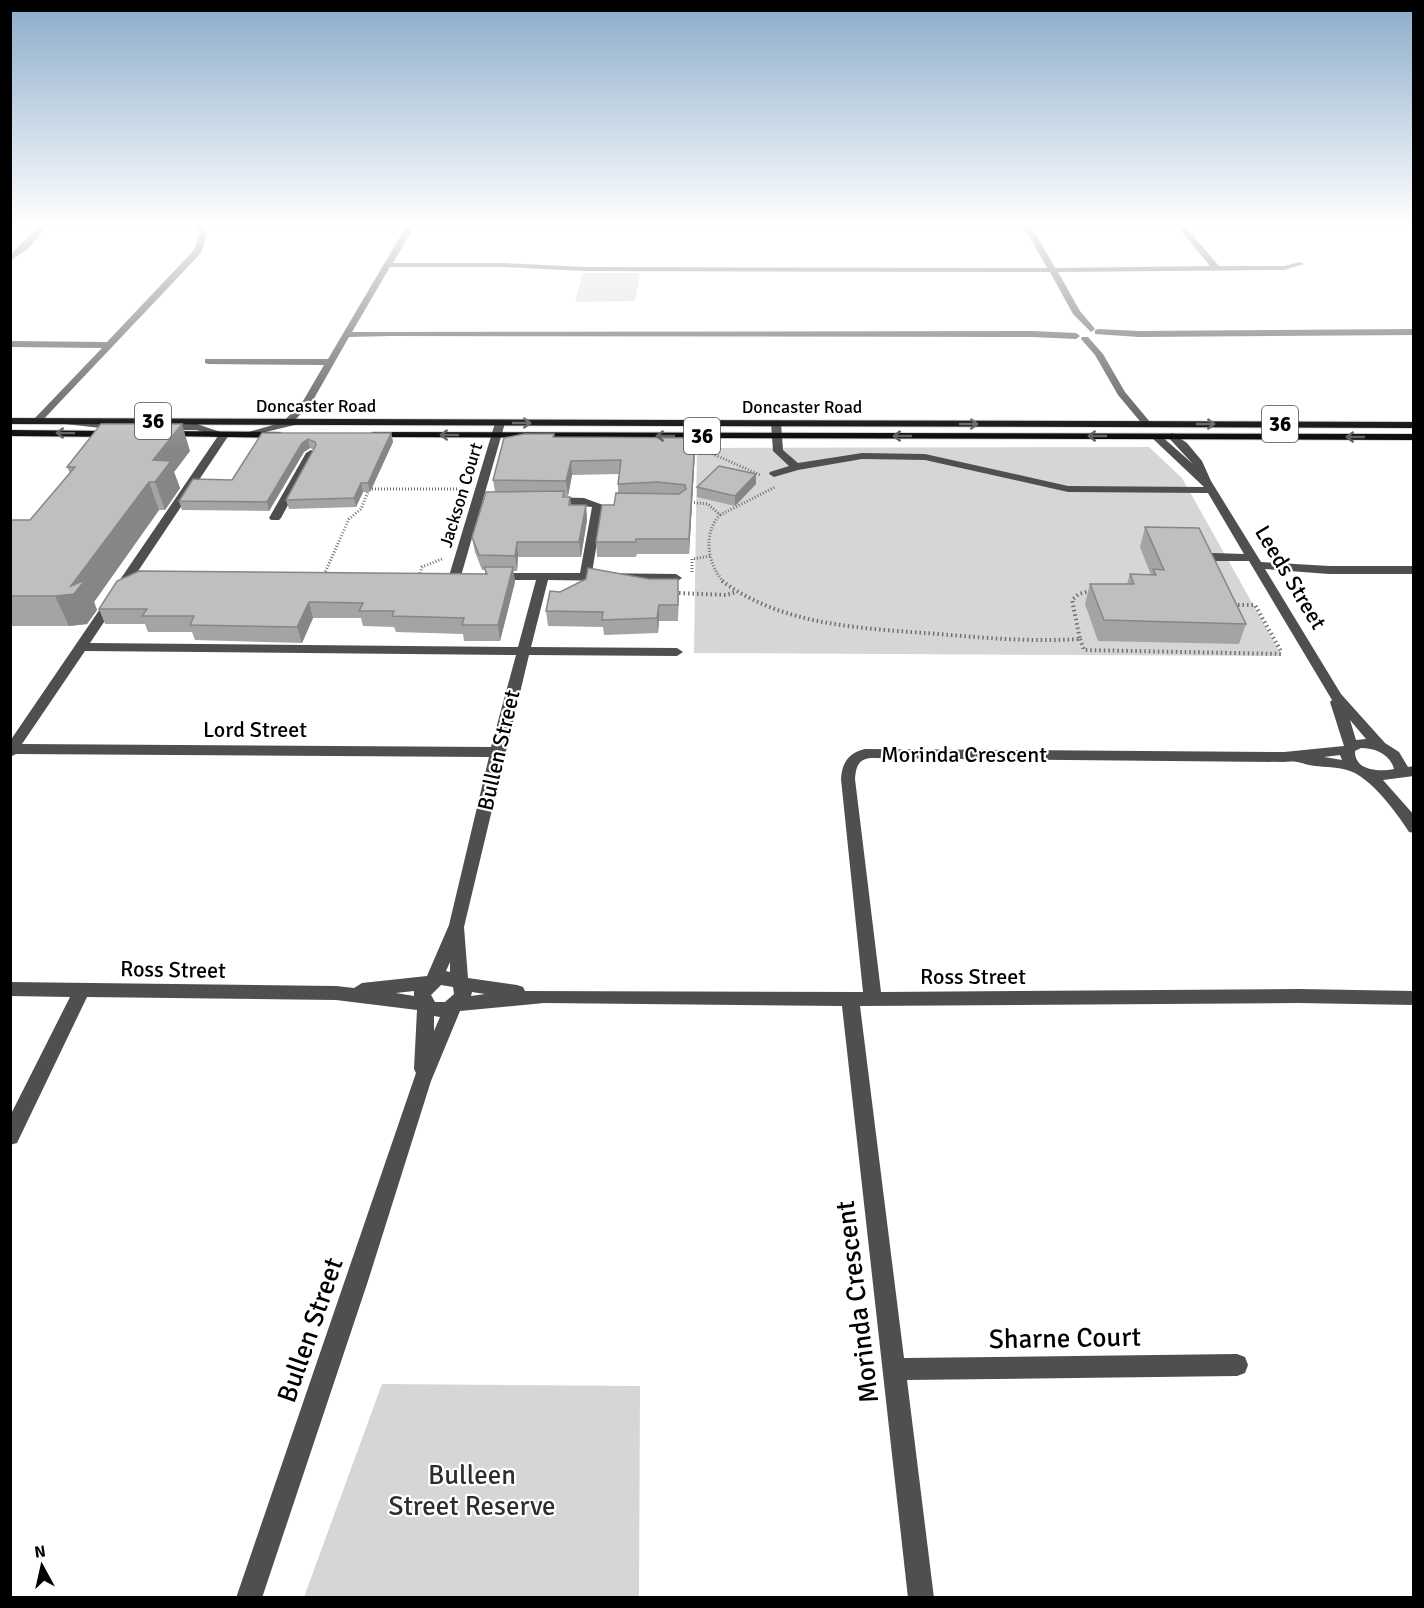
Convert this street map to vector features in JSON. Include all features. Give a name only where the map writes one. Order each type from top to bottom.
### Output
[{"type":"main road","name":"Doncaster Road","points":[[10,421],[1413,425]]},
{"type":"main road","points":[[1147,424],[1172,436]]},
{"type":"main road","points":[[1147,424],[1155,436]]},
{"type":"main road","name":"36","points":[[10,433],[129,434]]},
{"type":"main road","name":"Doncaster Road","points":[[153,434],[297,435]]},
{"type":"main road","name":"Doncaster Road","points":[[356,435],[1413,437]]},
{"type":"street","points":[[37,421],[151,300]]},
{"type":"street","points":[[249,435],[302,418],[307,402],[366,300]]},
{"type":"street","points":[[1069,300],[1076,312],[1097,334],[1099,354]]},
{"type":"street","points":[[1076,312],[1079,334],[1099,354],[1121,393],[1147,424]]},
{"type":"street","points":[[347,333],[1413,332]]},
{"type":"street","points":[[10,345],[108,345]]},
{"type":"street","points":[[208,361],[330,362]]},
{"type":"street","points":[[12,750],[224,435],[197,427],[107,427],[65,421]]},
{"type":"street","name":"Jackson Court","points":[[500,423],[462,553],[462,576],[676,578]]},
{"type":"street","points":[[776,423],[778,451],[796,467]]},
{"type":"street","name":"Leeds Street","points":[[1155,436],[1210,485]]},
{"type":"street","name":"Leeds Street","points":[[1172,436],[1194,455],[1335,696],[1380,746],[1396,756]]},
{"type":"street","points":[[274,518],[311,453]]},
{"type":"street","points":[[774,474],[796,467],[862,456],[925,456],[1068,489],[1210,485]]},
{"type":"street","points":[[480,494],[492,500]]},
{"type":"street","points":[[538,500],[584,501],[602,504],[585,577]]},
{"type":"street","points":[[1213,557],[1258,565],[1329,570],[1413,570]]},
{"type":"street","points":[[131,573],[150,573]]},
{"type":"street","name":"Bullen Street","points":[[431,981],[458,925],[497,752],[543,577]]},
{"type":"street","points":[[81,647],[677,652]]},
{"type":"street","name":"Leeds Street","points":[[1335,696],[1349,749],[1348,758],[1355,766]]},
{"type":"street","name":"Morinda Crescent","points":[[1284,757],[1349,749],[1363,744],[1380,746]]},
{"type":"street","name":"Lord Street","points":[[12,750],[497,752]]},
{"type":"street","name":"Morinda Crescent","points":[[873,999],[848,779],[850,765],[858,755],[883,753],[1284,757],[1355,766]]},
{"type":"street","points":[[1396,756],[1413,758]]},
{"type":"street","points":[[1396,756],[1401,765],[1404,812]]},
{"type":"street","points":[[1355,766],[1369,774],[1404,812],[1413,828]]},
{"type":"street","points":[[1369,774],[1383,777],[1402,773]]},
{"type":"street","name":"Bullen Street","points":[[458,925],[460,982]]},
{"type":"street","points":[[447,977],[460,982],[464,994],[455,1005],[438,1010],[425,1005],[422,993],[431,981],[447,977]]},
{"type":"street","name":"Ross Street","points":[[336,993],[431,981]]},
{"type":"street","name":"Ross Street","points":[[460,982],[544,996]]},
{"type":"street","name":"Ross Street","points":[[10,989],[336,993],[425,1005]]},
{"type":"street","points":[[10,1137],[82,990]]},
{"type":"street","name":"Ross Street","points":[[455,1005],[544,996],[850,999],[1410,997]]},
{"type":"street","name":"Morinda Crescent","points":[[850,999],[921,1598]]},
{"type":"street","name":"Bullen Street","points":[[422,1081],[425,1005]]},
{"type":"street","name":"Bullen Street","points":[[249,1598],[357,1281],[422,1081],[455,1005]]},
{"type":"street","name":"Sharne Court","points":[[894,1369],[1237,1365]]},
{"type":"path","points":[[711,447],[700,447],[762,475]]},
{"type":"path","points":[[320,584],[349,519],[361,509],[374,480]]},
{"type":"path","points":[[782,483],[764,495],[720,515],[714,521],[711,565],[722,581],[738,592],[784,614],[844,627],[1036,642],[1080,639]]},
{"type":"path","points":[[369,489],[480,494]]},
{"type":"path","points":[[679,503],[694,501],[708,504],[720,515]]},
{"type":"path","points":[[418,579],[422,567],[438,562],[449,553],[462,553]]},
{"type":"path","points":[[691,594],[692,559],[710,556]]},
{"type":"path","points":[[1101,589],[1086,591],[1072,600],[1084,650],[1283,654],[1255,605],[1238,604]]},
{"type":"path","points":[[671,593],[726,596],[738,592]]},
{"type":"green space","points":[[576,300],[635,300],[635,301],[575,302]]},
{"type":"green space","points":[[1149,447],[1182,478],[1282,656],[694,653],[697,448]]},
{"type":"green space","name":"Bulleen Street Reserve","points":[[382,1384],[640,1386],[639,1597],[304,1597]]},
{"type":"building","points":[[101,424],[182,424],[153,460],[171,461],[155,482],[149,482],[71,586],[85,580],[74,594],[10,596],[10,522],[30,520],[75,467],[67,467]]},
{"type":"building","points":[[262,433],[391,433],[368,483],[361,483],[354,498],[286,500],[316,445],[308,439],[302,443],[267,502],[179,501],[193,479],[232,480]]},
{"type":"building","points":[[524,434],[554,434],[553,437],[695,438],[689,539],[596,542],[602,505],[614,505],[616,493],[679,494],[686,489],[685,485],[658,482],[618,484],[621,460],[571,461],[566,481],[493,480],[504,438]]},
{"type":"building","points":[[719,466],[756,474],[735,496],[697,487]]},
{"type":"building","points":[[564,491],[563,497],[570,497],[569,505],[586,505],[579,542],[517,542],[515,556],[479,555],[472,537],[486,492]]},
{"type":"building","points":[[1145,527],[1199,528],[1246,624],[1104,620],[1090,584],[1134,584],[1130,574],[1156,575],[1153,569],[1164,570]]},
{"type":"building","points":[[484,567],[513,567],[498,625],[462,625],[464,618],[392,616],[394,611],[359,611],[363,603],[309,602],[297,627],[190,625],[194,616],[142,616],[147,609],[99,609],[117,581],[139,571],[487,574]]},
{"type":"building","points":[[588,568],[649,579],[678,579],[678,605],[659,605],[657,618],[602,620],[603,612],[546,611],[550,591],[560,592],[586,579]]}]
